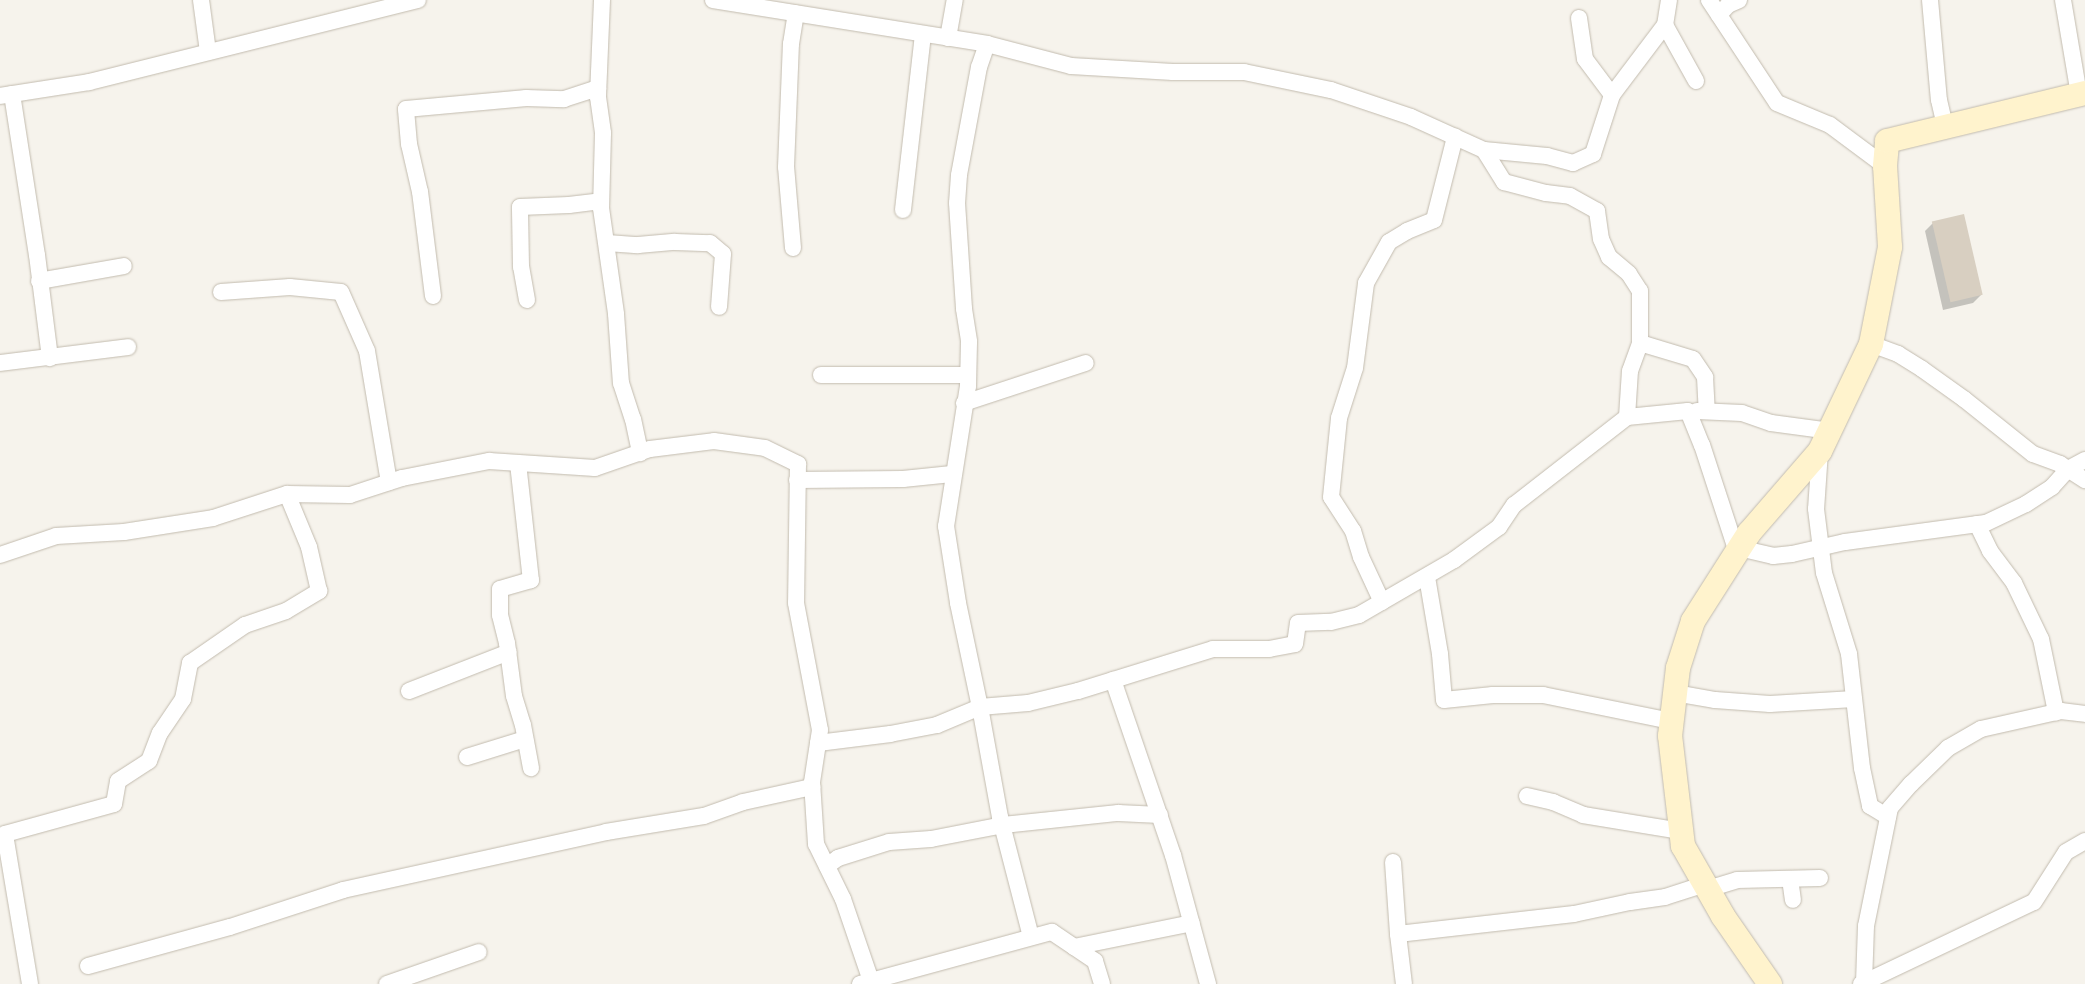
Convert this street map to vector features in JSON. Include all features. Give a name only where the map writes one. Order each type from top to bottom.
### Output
[{"type":"street","points":[[201,0],[208,52]]},
{"type":"street","points":[[50,358],[37,255],[6,95],[89,82],[418,0]]},
{"type":"street","points":[[602,0],[598,88],[603,133],[601,201],[621,383],[633,419],[640,453]]},
{"type":"street","points":[[713,0],[987,44],[1071,66],[1173,72],[1244,72],[1331,90],[1411,117],[1484,150],[1547,156],[1573,163],[1593,154],[1612,96],[1665,25],[1669,0]]},
{"type":"street","points":[[948,38],[955,0]]},
{"type":"street","points":[[1709,0],[1776,103],[1830,125],[1886,166]]},
{"type":"street","points":[[1718,15],[1728,5],[1739,0]]},
{"type":"street","points":[[1930,0],[1938,92],[1945,127]]},
{"type":"street","points":[[1770,984],[1706,886],[1683,846],[1670,736],[1678,668],[1693,621],[1749,532],[1825,441],[1871,344],[1890,247],[1886,166],[1887,141],[2082,94],[2063,0]]},
{"type":"street","points":[[792,248],[786,167],[791,44],[796,13]]},
{"type":"street","points":[[1579,18],[1585,59],[1612,96]]},
{"type":"street","points":[[1665,25],[1696,81]]},
{"type":"street","points":[[903,210],[922,34]]},
{"type":"street","points":[[987,44],[979,67],[958,175],[957,194],[964,309],[969,342],[968,375],[952,474],[946,526],[958,603],[1002,824],[1031,938]]},
{"type":"street","points":[[433,296],[420,192],[409,144],[406,109],[526,98],[564,99],[598,88]]},
{"type":"street","points":[[1382,602],[1361,557],[1353,531],[1331,497],[1339,418],[1354,368],[1366,283],[1389,242],[1407,231],[1434,220],[1455,137]]},
{"type":"street","points":[[1484,150],[1504,182],[1546,193],[1570,196],[1597,211],[1601,239],[1609,257],[1629,274],[1640,290],[1640,343],[1630,371],[1627,417]]},
{"type":"street","points":[[527,300],[521,267],[520,207],[569,205],[601,201]]},
{"type":"street","points":[[607,243],[638,245],[675,242],[710,243],[723,254],[719,307]]},
{"type":"street","points":[[39,281],[124,266]]},
{"type":"street","points":[[221,292],[290,287],[341,292],[366,351],[388,482]]},
{"type":"street","points":[[1640,343],[1693,359],[1704,377],[1706,410]]},
{"type":"street","points":[[1871,344],[1898,354],[1964,399],[2033,454],[2068,469],[2085,480]]},
{"type":"street","points":[[0,363],[128,347]]},
{"type":"street","points":[[964,404],[1086,363]]},
{"type":"street","points":[[821,375],[968,375]]},
{"type":"street","points":[[818,743],[890,734],[937,725],[980,707],[1028,703],[1180,661],[1213,649],[1270,649],[1295,644],[1298,623],[1331,622],[1358,615],[1454,560],[1499,527],[1514,505],[1627,417],[1706,410],[1742,413],[1825,441]]},
{"type":"street","points":[[1688,411],[1702,445],[1738,550]]},
{"type":"street","points":[[0,555],[56,536],[124,532],[213,518],[287,494],[350,495],[388,482],[489,461],[595,468],[640,453],[714,441],[765,448],[798,464],[796,602],[820,730],[812,787],[816,844],[843,899],[866,982],[1052,932],[1094,961],[1102,984]]},
{"type":"street","points":[[1825,441],[1816,509],[1824,573],[1849,654],[1862,768],[1870,806],[1888,818]]},
{"type":"street","points":[[1738,550],[1773,556],[1792,554],[1821,546],[1986,523],[2026,504],[2052,486],[2068,469],[2085,460]]},
{"type":"street","points":[[518,463],[531,580],[500,589],[500,615],[509,652],[514,696],[531,768]]},
{"type":"street","points":[[797,480],[903,479],[952,474]]},
{"type":"street","points":[[30,984],[5,834],[114,804],[118,780],[149,761],[160,733],[183,699],[190,663],[245,625],[286,611],[319,592],[309,547],[287,494]]},
{"type":"street","points":[[1977,524],[1990,551],[2014,583],[2041,639],[2056,712]]},
{"type":"street","points":[[1427,577],[1440,654],[1444,700],[1493,695],[1543,695],[1671,721]]},
{"type":"street","points":[[409,690],[509,652]]},
{"type":"street","points":[[1114,680],[1160,815],[1208,984]]},
{"type":"street","points":[[1675,693],[1715,700],[1770,704],[1854,699]]},
{"type":"street","points":[[2085,714],[2056,712],[1981,729],[1948,748],[1911,784],[1890,808],[1866,926],[1863,983],[2034,902],[2066,852],[2085,841]]},
{"type":"street","points":[[467,757],[525,739]]},
{"type":"street","points":[[88,966],[230,927],[342,890],[606,832],[704,816],[743,802],[812,787]]},
{"type":"street","points":[[1527,796],[1553,802],[1583,815],[1681,831]]},
{"type":"street","points":[[827,866],[838,858],[889,842],[931,839],[1002,824],[1118,813],[1160,815]]},
{"type":"street","points":[[1393,862],[1404,984]]},
{"type":"street","points":[[1398,934],[1574,914],[1630,902],[1665,897],[1738,880],[1820,878]]},
{"type":"street","points":[[1790,879],[1792,900]]},
{"type":"street","points":[[1074,947],[1192,923]]},
{"type":"street","points":[[387,984],[479,952]]},
{"type":"building","points":[[1964,214],[1983,295],[1951,302],[1932,221]]}]
